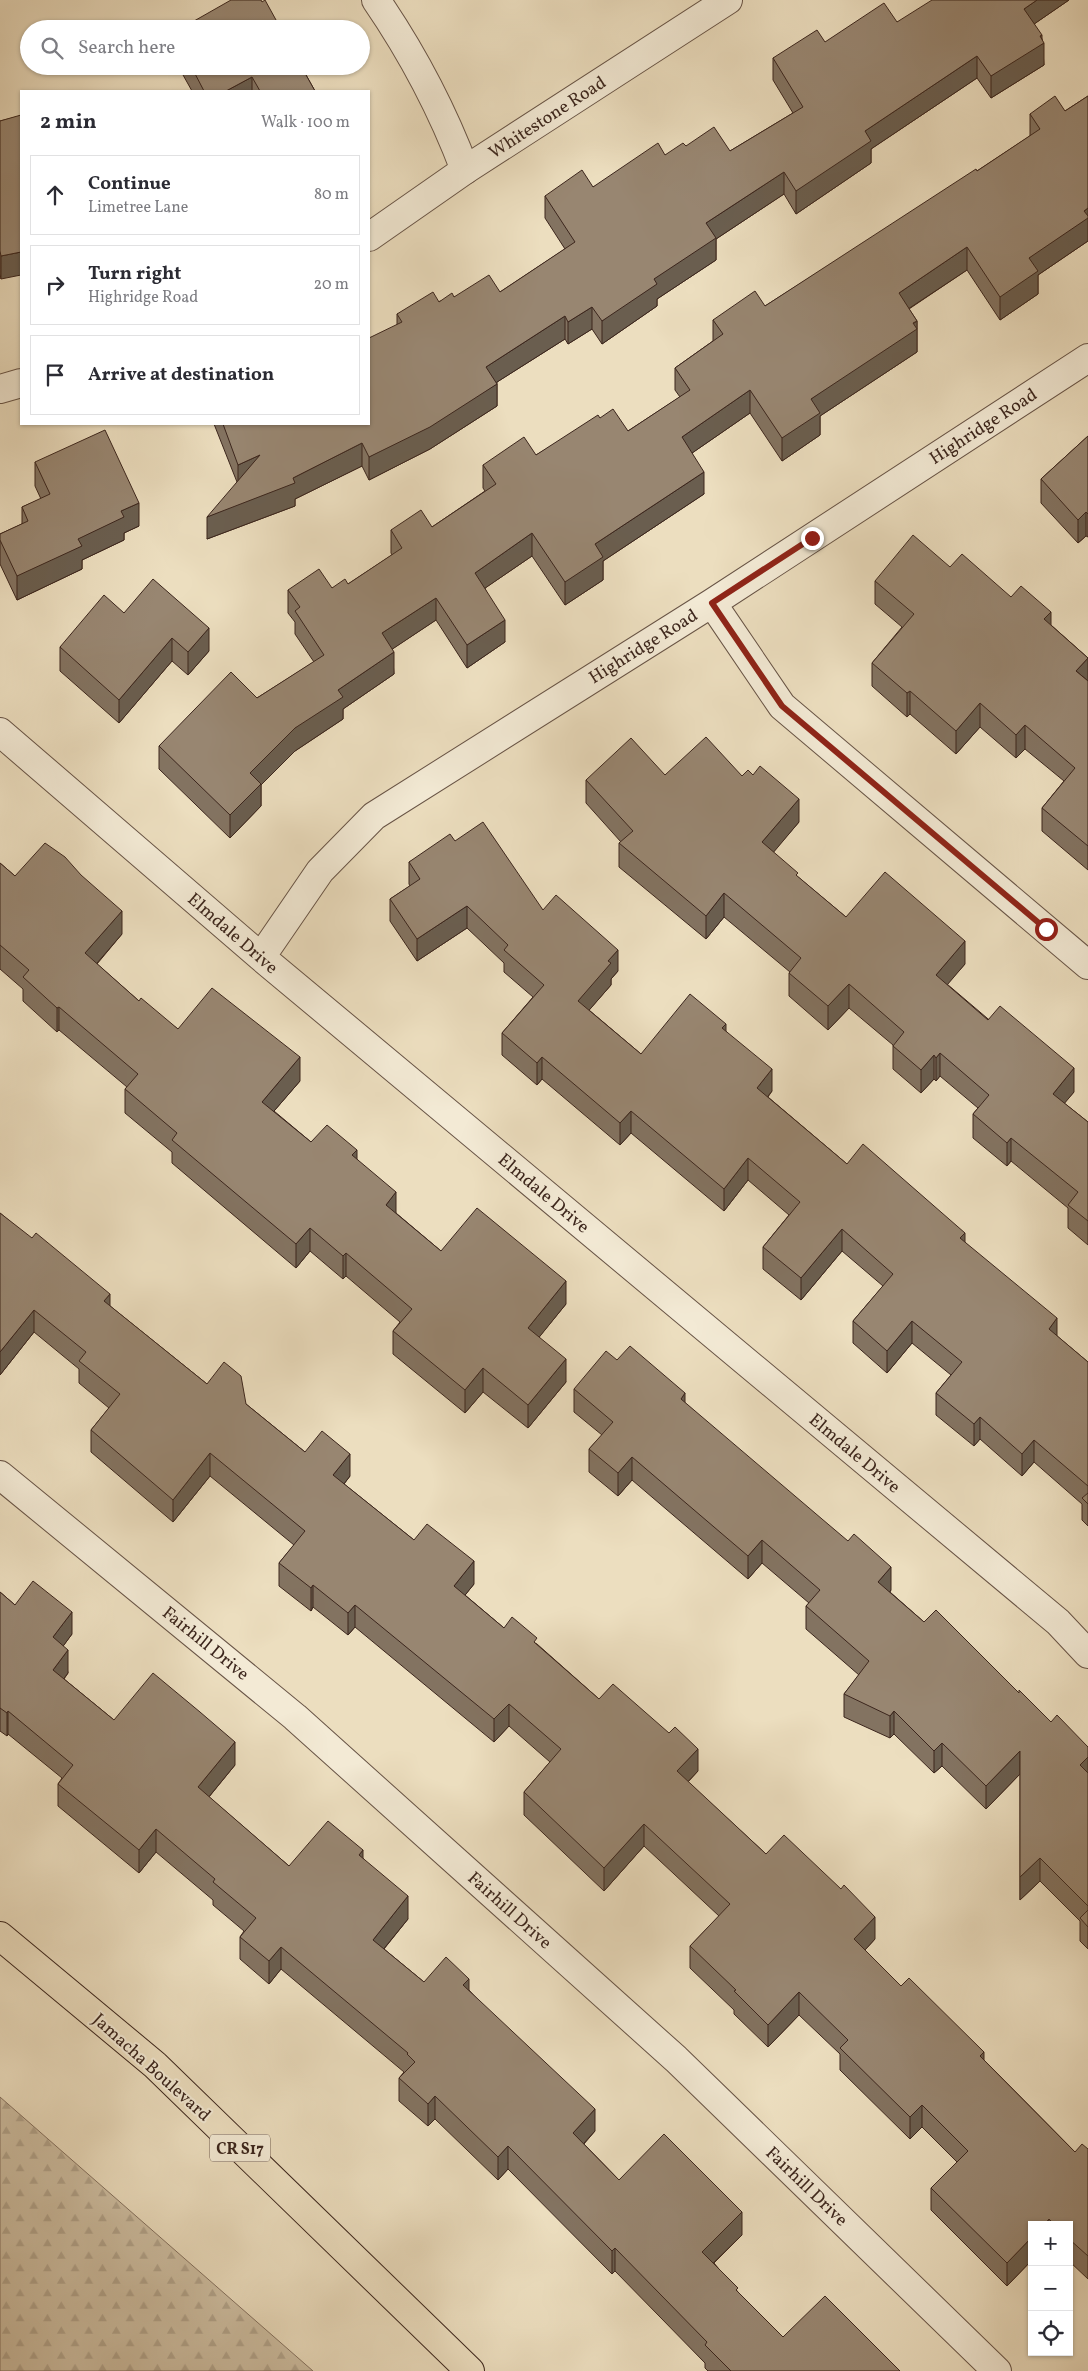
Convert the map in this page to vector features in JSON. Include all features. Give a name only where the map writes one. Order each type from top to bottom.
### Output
[{"type":"main road","name":"Jamacha Boulevard","points":[[0,1936],[155,2065],[470,2371]]},
{"type":"street","points":[[376,0],[428,83],[452,133],[465,170]]},
{"type":"street","name":"Whitestone Road","points":[[370,236],[465,170],[728,0]]},
{"type":"street","name":"Highridge Road","points":[[261,958],[320,871],[374,816],[712,603],[1088,358]]},
{"type":"street","points":[[0,389],[20,383]]},
{"type":"street","points":[[712,603],[782,706],[1088,965]]},
{"type":"street","name":"Elmdale Drive","points":[[0,732],[261,958],[1058,1622],[1088,1654]]},
{"type":"street","name":"Fairhill Drive","points":[[0,1475],[295,1717],[676,2058],[997,2371]]},
{"type":"green space","points":[[0,2097],[313,2371],[0,2371]]},
{"type":"building","points":[[231,0],[261,0],[262,2],[265,0],[276,20],[196,20]]},
{"type":"building","points":[[932,0],[1037,0],[1024,9],[1042,35],[1040,36],[1044,43],[991,76],[977,56],[865,131],[871,141],[796,191],[784,172],[706,223],[716,238],[654,279],[657,284],[602,321],[592,307],[568,322],[565,316],[486,367],[497,384],[430,427],[369,457],[362,443],[293,478],[295,483],[207,517],[260,455],[238,465],[223,425],[370,425],[370,338],[402,322],[397,314],[433,292],[439,302],[452,293],[454,297],[489,275],[500,292],[575,242],[545,196],[582,170],[593,187],[658,143],[665,155],[683,143],[686,146],[714,127],[730,151],[803,107],[773,58],[817,30],[825,42],[884,3],[897,22]]},
{"type":"building","points":[[196,75],[306,75],[314,90],[259,90],[252,77],[228,90],[203,90]]},
{"type":"building","points":[[1055,96],[1065,111],[1088,96],[1088,208],[1084,211],[1088,218],[1029,258],[1038,271],[1000,297],[967,247],[899,293],[917,321],[913,323],[917,329],[811,399],[820,413],[782,438],[750,390],[682,437],[704,472],[595,544],[603,557],[565,582],[532,533],[475,573],[505,620],[467,645],[436,598],[382,633],[394,652],[338,690],[343,697],[295,728],[250,773],[261,784],[230,815],[159,746],[231,672],[257,698],[324,655],[295,611],[300,607],[288,590],[319,569],[332,588],[345,579],[348,584],[402,548],[391,530],[421,510],[432,527],[496,484],[483,465],[524,437],[536,455],[598,415],[600,418],[613,409],[628,431],[690,390],[675,368],[723,334],[713,320],[755,291],[765,306],[976,169],[977,171],[1040,129],[1030,114]]},
{"type":"building","points":[[20,115],[20,252],[1,256],[0,251],[0,121]]},
{"type":"building","points":[[105,430],[139,503],[121,511],[124,517],[78,539],[82,546],[17,576],[0,540],[0,534],[28,521],[22,507],[50,494],[35,462]]},
{"type":"building","points":[[1088,436],[1088,514],[1086,512],[1078,520],[1041,479]]},
{"type":"building","points":[[913,535],[950,567],[962,554],[1011,597],[1021,586],[1051,612],[1044,619],[1088,658],[1076,671],[1088,681],[1088,846],[1042,808],[1075,768],[1025,725],[1016,735],[980,703],[956,731],[910,691],[907,693],[872,663],[914,614],[875,581]]},
{"type":"building","points":[[153,579],[209,628],[188,652],[172,638],[119,700],[60,647],[104,595],[124,613]]},
{"type":"building","points":[[706,737],[742,776],[748,770],[753,775],[760,766],[799,799],[762,842],[798,873],[796,875],[846,917],[885,872],[965,941],[936,975],[988,1020],[1000,1006],[1074,1068],[1053,1094],[1088,1122],[1088,1221],[1068,1205],[1078,1192],[1011,1138],[1007,1143],[973,1114],[989,1095],[940,1053],[936,1058],[934,1055],[921,1070],[893,1046],[904,1032],[849,984],[828,1006],[789,973],[801,958],[724,893],[706,916],[619,843],[633,831],[586,780],[631,738],[665,775]]},
{"type":"building","points":[[483,822],[543,910],[556,895],[618,950],[608,961],[611,963],[578,1001],[641,1054],[690,994],[726,1024],[722,1028],[772,1069],[757,1088],[847,1164],[863,1144],[965,1233],[960,1238],[1057,1318],[1049,1329],[1088,1362],[1088,1486],[1034,1440],[1022,1454],[980,1417],[974,1424],[936,1393],[962,1362],[912,1321],[887,1351],[853,1321],[893,1274],[842,1229],[801,1278],[763,1247],[800,1202],[748,1158],[724,1189],[631,1111],[620,1123],[542,1057],[537,1063],[502,1033],[544,985],[504,950],[508,945],[467,906],[417,939],[390,899],[420,879],[409,862],[450,834],[455,841]]},
{"type":"building","points":[[45,843],[65,857],[81,875],[122,911],[85,953],[139,1001],[141,998],[178,1029],[212,988],[300,1057],[262,1102],[311,1142],[327,1125],[357,1150],[352,1155],[396,1192],[386,1205],[441,1251],[477,1208],[566,1281],[528,1328],[566,1359],[528,1405],[483,1368],[465,1390],[393,1331],[412,1309],[346,1253],[343,1256],[310,1228],[296,1244],[172,1140],[177,1133],[125,1089],[138,1074],[59,1007],[57,1008],[23,977],[29,970],[0,945],[0,863],[15,876]]},
{"type":"building","points":[[0,1213],[32,1238],[36,1233],[110,1294],[104,1301],[207,1384],[224,1362],[241,1376],[246,1404],[305,1452],[322,1431],[350,1454],[333,1475],[414,1540],[427,1524],[474,1561],[454,1586],[504,1628],[512,1617],[537,1638],[534,1642],[599,1699],[613,1684],[669,1733],[675,1727],[698,1749],[677,1771],[766,1854],[784,1835],[841,1889],[844,1885],[875,1917],[854,1939],[901,1986],[909,1978],[984,2052],[980,2056],[1075,2152],[1082,2144],[1088,2149],[1088,2256],[1073,2243],[1073,2221],[1051,2221],[1049,2219],[1047,2221],[1028,2221],[1028,2241],[1007,2263],[931,2188],[968,2151],[922,2105],[910,2117],[840,2048],[848,2040],[799,1992],[768,2025],[734,1991],[736,1990],[690,1946],[730,1904],[644,1824],[604,1868],[524,1792],[561,1749],[509,1704],[494,1719],[355,1605],[348,1613],[313,1585],[311,1588],[279,1563],[305,1531],[210,1453],[173,1500],[91,1430],[120,1394],[79,1361],[86,1352],[34,1310],[0,1352]]},
{"type":"building","points":[[630,1346],[685,1393],[681,1399],[822,1519],[848,1541],[854,1534],[891,1567],[878,1582],[924,1622],[936,1610],[1019,1693],[1019,1690],[1051,1722],[1057,1715],[1088,1747],[1088,1757],[1080,1765],[1088,1773],[1088,1906],[1040,1858],[1020,1877],[1020,1751],[986,1786],[942,1743],[934,1751],[894,1711],[890,1716],[844,1694],[869,1661],[806,1606],[820,1590],[762,1540],[748,1556],[632,1457],[618,1473],[589,1449],[613,1422],[574,1389],[606,1351],[617,1360]]},
{"type":"building","points":[[1088,1493],[1088,1504],[1082,1498]]},
{"type":"building","points":[[33,1581],[72,1612],[53,1637],[68,1650],[53,1670],[114,1720],[153,1673],[200,1712],[235,1742],[198,1787],[289,1866],[328,1821],[363,1850],[359,1855],[408,1896],[373,1940],[424,1982],[446,1957],[469,1979],[463,1985],[595,2109],[573,2133],[619,2180],[664,2134],[742,2212],[702,2252],[738,2288],[736,2290],[783,2337],[825,2296],[900,2371],[731,2371],[705,2345],[707,2342],[615,2248],[612,2251],[508,2146],[498,2157],[435,2096],[428,2104],[399,2078],[415,2062],[408,2053],[281,1947],[269,1961],[240,1937],[256,1918],[213,1882],[215,1879],[156,1829],[139,1850],[58,1784],[73,1765],[8,1711],[7,1713],[0,1708],[0,1592],[15,1605]]},
{"type":"building","points":[[1088,1910],[1088,1927],[1080,1918]]},
{"type":"route","points":[[812,538],[712,603],[782,706],[1046,929]]}]
